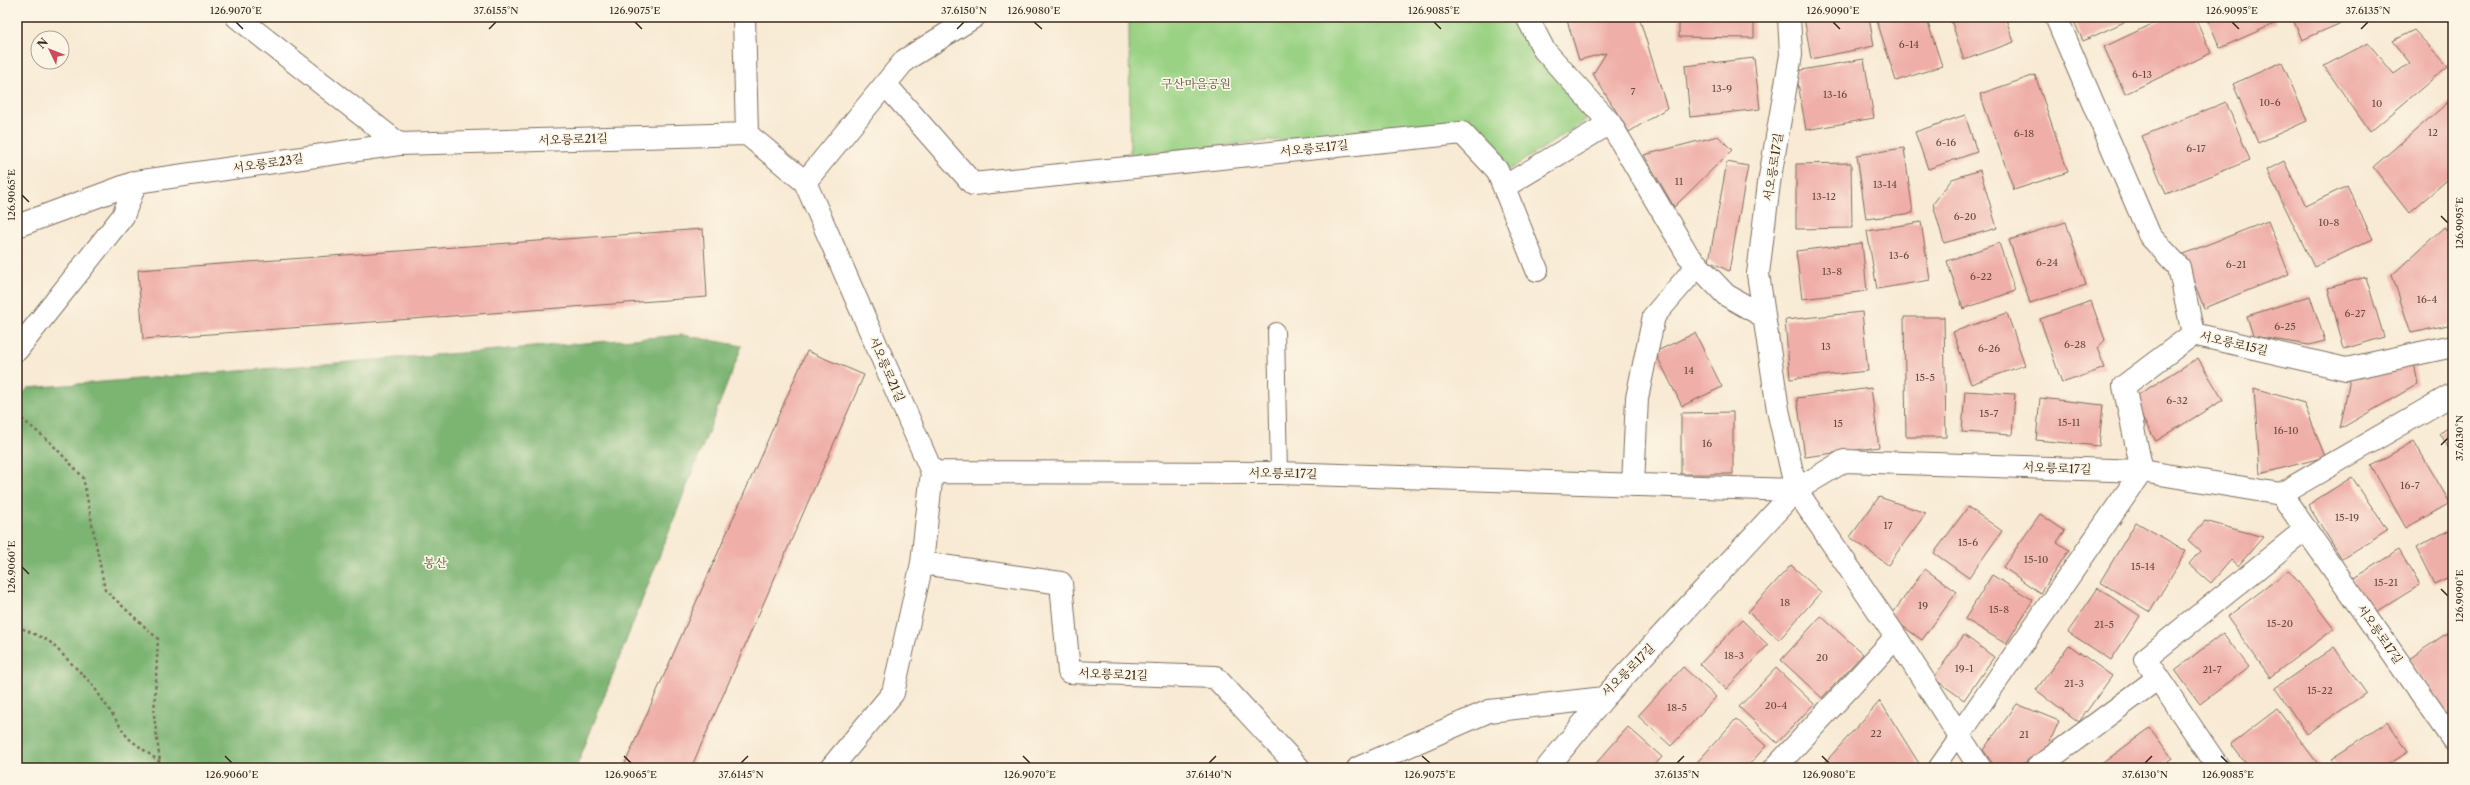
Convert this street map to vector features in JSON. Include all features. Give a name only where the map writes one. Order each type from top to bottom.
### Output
[{"type":"street","points":[[236,17],[399,144]]},
{"type":"street","points":[[744,17],[747,134]]},
{"type":"street","points":[[805,182],[905,60],[974,17]]},
{"type":"street","points":[[1527,17],[1544,50],[1610,123],[1688,254],[1726,295],[1763,316]]},
{"type":"street","name":"서오릉로17길","points":[[1789,17],[1791,55],[1769,183],[1758,274],[1778,410],[1796,490],[1896,637],[1980,768]]},
{"type":"street","name":"서오릉로15길","points":[[2056,17],[2150,236],[2179,267],[2192,334],[2346,369],[2453,346]]},
{"type":"street","name":"서오릉로17길","points":[[886,85],[974,184],[1462,133],[1497,170],[1504,188]]},
{"type":"street","points":[[1538,270],[1504,188],[1610,123]]},
{"type":"street","name":"서오릉로21길","points":[[399,144],[747,134],[805,182],[932,472],[922,563],[893,693],[831,768]]},
{"type":"street","name":"서오릉로23길","points":[[17,226],[136,182],[399,144]]},
{"type":"street","points":[[17,350],[123,216],[136,182]]},
{"type":"street","points":[[1633,485],[1637,398],[1654,316],[1698,265]]},
{"type":"street","points":[[1959,735],[2142,471],[2124,386],[2192,334]]},
{"type":"street","points":[[2281,494],[2453,394]]},
{"type":"street","name":"서오릉로17길","points":[[1358,768],[1489,711],[1604,698],[1796,490],[1844,461],[2142,471],[2281,494],[2453,740]]},
{"type":"street","name":"서오릉로17길","points":[[932,472],[1279,472],[1796,490]]},
{"type":"street","points":[[2219,768],[2145,660],[2306,529]]},
{"type":"street","name":"서오릉로21길","points":[[922,563],[1061,583],[1069,672],[1215,677],[1299,768]]},
{"type":"street","points":[[1776,768],[1896,637]]},
{"type":"street","points":[[2037,768],[2158,678]]},
{"type":"street","points":[[1547,768],[1604,698]]},
{"type":"lane","points":[[1276,331],[1279,472]]},
{"type":"lane","points":[[1936,768],[1959,735]]},
{"type":"path","points":[[17,415],[50,442],[83,477],[106,590],[158,640],[154,715],[160,762]]},
{"type":"path","points":[[17,626],[49,641],[92,684],[128,738],[160,762],[164,768]]},
{"type":"green space","name":"구산마을공원","points":[[1129,17],[1527,17],[1544,50],[1587,120],[1507,171],[1500,154],[1465,121],[1130,155]]},
{"type":"green space","name":"봉산","points":[[683,335],[742,346],[576,768],[17,768],[17,401],[28,388]]},
{"type":"building","points":[[1566,17],[1639,17],[1667,108],[1629,132],[1593,74],[1606,53],[1579,60]]},
{"type":"building","points":[[1679,17],[1754,17],[1754,38],[1679,37]]},
{"type":"building","points":[[1804,17],[1869,17],[1874,46],[1811,59]]},
{"type":"building","points":[[1891,17],[1926,17],[1942,66],[1896,81],[1877,21]]},
{"type":"building","points":[[1950,17],[2005,17],[2014,42],[1964,60]]},
{"type":"building","points":[[2072,17],[2135,17],[2083,41]]},
{"type":"building","points":[[2167,17],[2195,17],[2211,53],[2125,94],[2104,47]]},
{"type":"building","points":[[2207,17],[2273,17],[2276,23],[2220,48]]},
{"type":"building","points":[[2292,17],[2355,17],[2302,40]]},
{"type":"building","points":[[2414,30],[2448,66],[2370,132],[2324,66],[2368,43],[2394,74],[2410,63],[2392,41]]},
{"type":"building","points":[[1754,58],[1760,109],[1690,117],[1685,66]]},
{"type":"building","points":[[1864,59],[1874,118],[1806,130],[1796,71]]},
{"type":"building","points":[[2282,62],[2307,121],[2258,143],[2233,84]]},
{"type":"building","points":[[2035,75],[2068,172],[2014,190],[1980,94]]},
{"type":"building","points":[[2453,98],[2453,175],[2409,213],[2373,167]]},
{"type":"building","points":[[2226,102],[2250,160],[2166,194],[2142,136]]},
{"type":"building","points":[[1965,115],[1977,152],[1928,169],[1915,132]]},
{"type":"building","points":[[1718,136],[1732,150],[1674,207],[1644,155]]},
{"type":"building","points":[[1904,148],[1913,213],[1866,219],[1857,155]]},
{"type":"building","points":[[2284,161],[2306,206],[2347,186],[2373,239],[2314,267],[2267,170]]},
{"type":"building","points":[[1727,162],[1748,166],[1729,271],[1709,261]]},
{"type":"building","points":[[1851,163],[1852,228],[1796,229],[1796,164]]},
{"type":"building","points":[[1980,170],[1997,228],[1944,243],[1933,204],[1952,179]]},
{"type":"building","points":[[2268,221],[2289,274],[2204,308],[2183,254]]},
{"type":"building","points":[[1921,222],[1930,280],[1877,289],[1867,231]]},
{"type":"building","points":[[2066,222],[2086,285],[2030,303],[2009,240]]},
{"type":"building","points":[[2444,227],[2453,238],[2453,324],[2411,333],[2392,275]]},
{"type":"building","points":[[703,229],[707,297],[143,339],[138,270]]},
{"type":"building","points":[[1862,243],[1867,291],[1802,299],[1796,251]]},
{"type":"building","points":[[1999,243],[2015,291],[1963,309],[1947,261]]},
{"type":"building","points":[[2366,277],[2384,337],[2344,349],[2328,288]]},
{"type":"building","points":[[2310,296],[2325,341],[2309,345],[2253,336],[2247,316]]},
{"type":"building","points":[[2091,301],[2105,340],[2097,348],[2105,368],[2062,383],[2040,319]]},
{"type":"building","points":[[1862,312],[1868,371],[1790,379],[1785,320]]},
{"type":"building","points":[[2007,313],[2025,365],[1971,384],[1953,332]]},
{"type":"building","points":[[1904,317],[1944,317],[1946,437],[1906,437]]},
{"type":"building","points":[[1695,333],[1722,387],[1682,406],[1655,352]]},
{"type":"building","points":[[807,351],[864,375],[691,768],[623,768]]},
{"type":"building","points":[[2413,357],[2418,384],[2340,429],[2351,373]]},
{"type":"building","points":[[2198,358],[2223,400],[2156,441],[2131,399]]},
{"type":"building","points":[[1871,388],[1879,447],[1805,457],[1797,398]]},
{"type":"building","points":[[2254,388],[2304,403],[2325,457],[2260,474]]},
{"type":"building","points":[[1965,391],[2015,394],[2012,435],[1962,432]]},
{"type":"building","points":[[2040,398],[2103,405],[2099,446],[2036,440]]},
{"type":"building","points":[[1733,412],[1733,474],[1681,474],[1681,413]]},
{"type":"building","points":[[2453,425],[2453,456],[2440,433]]},
{"type":"building","points":[[2414,441],[2450,503],[2406,528],[2371,466]]},
{"type":"building","points":[[2352,477],[2387,530],[2342,559],[2308,505]]},
{"type":"building","points":[[1879,497],[1926,513],[1888,565],[1850,537]]},
{"type":"building","points":[[1968,507],[2002,531],[1969,578],[1934,553]]},
{"type":"building","points":[[2040,514],[2065,531],[2057,542],[2069,550],[2040,593],[2003,567]]},
{"type":"building","points":[[2205,521],[2263,537],[2238,566],[2231,560],[2211,583],[2189,564],[2200,551],[2188,540]]},
{"type":"building","points":[[2136,522],[2186,551],[2150,612],[2100,582]]},
{"type":"building","points":[[2453,528],[2453,575],[2434,584],[2416,548]]},
{"type":"building","points":[[2399,550],[2420,585],[2373,614],[2352,579]]},
{"type":"building","points":[[1791,565],[1821,592],[1779,640],[1748,612]]},
{"type":"building","points":[[1925,569],[1957,592],[1922,640],[1890,617]]},
{"type":"building","points":[[2289,570],[2334,629],[2270,677],[2227,617]]},
{"type":"building","points":[[1992,575],[2033,600],[2006,644],[1965,619]]},
{"type":"building","points":[[2098,588],[2140,616],[2111,660],[2068,632]]},
{"type":"building","points":[[1821,616],[1863,654],[1822,698],[1781,660]]},
{"type":"building","points":[[1742,620],[1768,645],[1726,689],[1700,664]]},
{"type":"building","points":[[2453,629],[2453,723],[2409,659]]},
{"type":"building","points":[[2223,633],[2249,667],[2200,704],[2175,670]]},
{"type":"building","points":[[1964,635],[1994,657],[1964,700],[1933,678]]},
{"type":"building","points":[[2069,645],[2112,676],[2079,722],[2036,690]]},
{"type":"building","points":[[2334,647],[2366,693],[2307,734],[2275,688]]},
{"type":"building","points":[[1683,667],[1716,697],[1671,746],[1638,716]]},
{"type":"building","points":[[1776,668],[1814,704],[1777,743],[1739,707]]},
{"type":"building","points":[[1880,701],[1920,765],[1919,768],[1820,768]]},
{"type":"building","points":[[2017,704],[2059,721],[2048,746],[2017,768],[1996,768],[1983,750]]},
{"type":"building","points":[[2277,709],[2321,768],[2249,768],[2231,744]]},
{"type":"building","points":[[1736,719],[1766,746],[1746,768],[1692,768]]},
{"type":"building","points":[[2388,722],[2408,752],[2383,768],[2337,768],[2331,759]]},
{"type":"building","points":[[1628,727],[1662,757],[1652,768],[1592,768]]},
{"type":"building","points":[[2150,728],[2172,758],[2159,768],[2096,768]]}]
